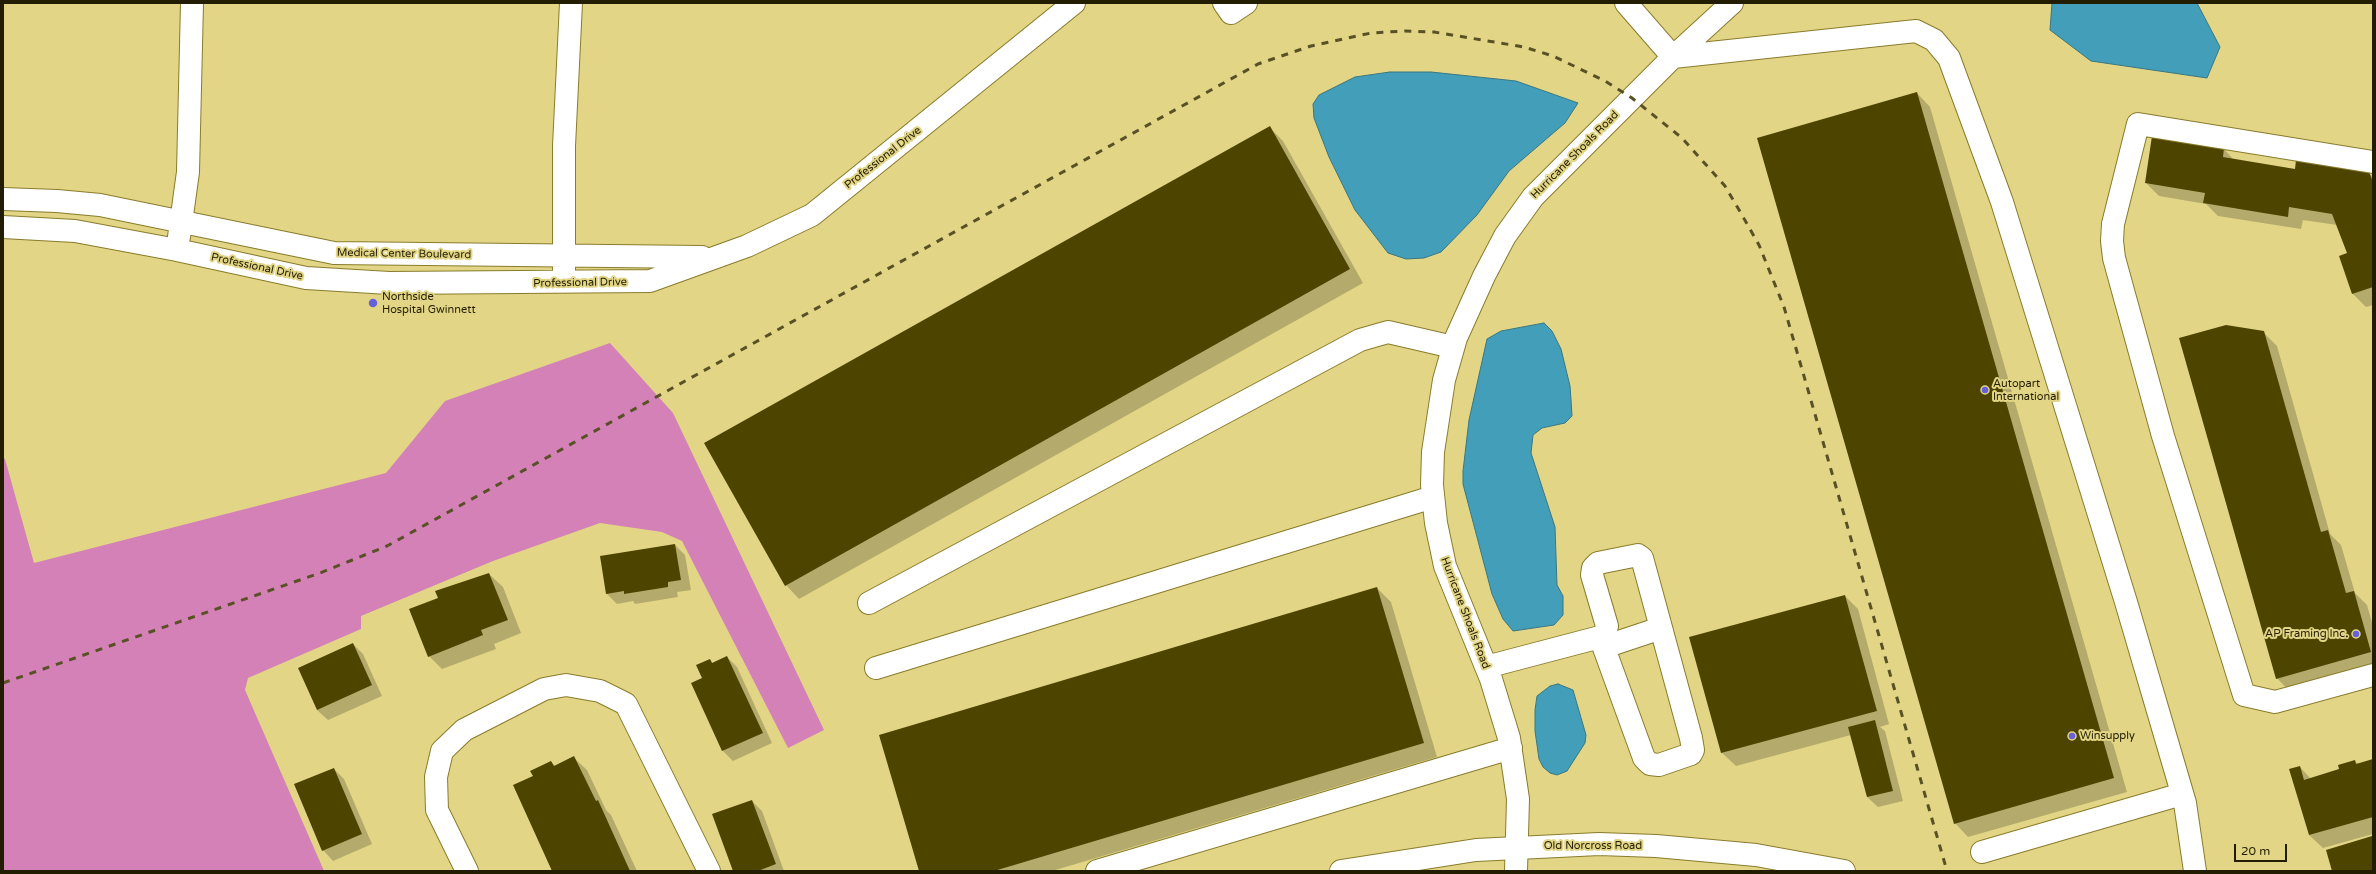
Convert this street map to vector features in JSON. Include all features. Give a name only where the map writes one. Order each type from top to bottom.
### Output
[{"type":"street","points":[[177,250],[188,172],[192,3]]},
{"type":"street","points":[[564,284],[564,146],[571,3]]},
{"type":"street","name":"Professional Drive","points":[[3,227],[76,231],[177,250],[306,278],[389,283],[564,284],[650,281],[771,236],[812,214],[1074,3]]},
{"type":"street","points":[[1224,3],[1231,13],[1246,3]]},
{"type":"street","points":[[1626,3],[1673,57],[1916,31],[1934,40],[1949,58],[2002,202],[2124,594],[2182,794],[2195,871]]},
{"type":"street","name":"Hurricane Shoals Road","points":[[1516,871],[1518,799],[1511,748],[1501,709],[1486,667],[1445,566],[1436,523],[1433,496],[1433,452],[1444,380],[1453,347],[1484,276],[1502,243],[1533,197],[1673,57],[1732,3]]},
{"type":"street","points":[[2373,162],[2138,124],[2113,224],[2112,241],[2114,258],[2163,436],[2244,694],[2275,702],[2373,675]]},
{"type":"street","name":"Medical Center Boulevard","points":[[3,200],[57,201],[100,205],[334,253],[715,258]]},
{"type":"street","points":[[869,604],[1360,340],[1388,332],[1453,347]]},
{"type":"street","points":[[876,668],[1433,496]]},
{"type":"street","points":[[1638,555],[1642,558],[1661,628],[1693,750],[1691,754],[1666,763],[1650,764],[1644,758],[1602,642],[1607,626],[1592,575],[1593,568],[1598,563],[1638,555]]},
{"type":"street","points":[[1486,667],[1661,628]]},
{"type":"street","points":[[467,871],[437,810],[436,777],[442,751],[464,730],[544,689],[566,685],[600,691],[626,704],[708,871]]},
{"type":"street","points":[[1097,871],[1511,748]]},
{"type":"street","points":[[1982,852],[2182,794]]},
{"type":"street","name":"Old Norcross Road","points":[[1341,871],[1436,855],[1517,847],[1599,844],[1656,846],[1756,855],[1844,871]]},
{"type":"shaded area","points":[[610,343],[673,413],[824,730],[788,748],[682,541],[662,532],[600,523],[493,561],[361,616],[361,629],[248,678],[245,690],[324,871],[3,871],[3,458],[5,459],[34,563],[386,473],[445,401]]},
{"type":"water","points":[[2052,3],[2197,3],[2220,47],[2207,78],[2091,61],[2050,30]]},
{"type":"water","points":[[1390,72],[1431,72],[1516,81],[1578,103],[1565,123],[1509,171],[1477,215],[1441,252],[1424,258],[1406,259],[1388,253],[1355,210],[1329,157],[1314,118],[1313,104],[1319,95],[1355,77]]},
{"type":"water","points":[[1544,323],[1552,331],[1561,349],[1570,386],[1571,400],[1572,416],[1565,423],[1542,428],[1533,435],[1531,453],[1555,527],[1557,585],[1563,596],[1563,615],[1554,625],[1513,631],[1503,619],[1492,594],[1463,484],[1463,471],[1469,420],[1487,339],[1501,331]]},
{"type":"water","points":[[1558,684],[1573,690],[1586,735],[1585,743],[1567,771],[1557,775],[1550,773],[1543,767],[1539,759],[1535,731],[1535,710],[1537,696],[1550,686]]},
{"type":"building","points":[[1917,92],[2114,778],[1954,824],[1757,138]]},
{"type":"building","points":[[1270,126],[1350,269],[785,586],[704,443]]},
{"type":"building","points":[[2152,136],[2224,148],[2223,157],[2295,169],[2296,160],[2369,172],[2373,182],[2373,287],[2352,294],[2339,256],[2347,253],[2332,214],[2289,207],[2288,217],[2203,203],[2205,193],[2145,183]]},
{"type":"building","points":[[2226,325],[2264,331],[2321,532],[2328,530],[2346,593],[2354,591],[2371,652],[2276,679],[2179,338]]},
{"type":"building","points":[[675,544],[681,580],[668,582],[668,587],[624,594],[624,591],[606,594],[600,556]]},
{"type":"building","points":[[489,573],[508,620],[481,630],[483,635],[428,657],[409,609],[438,598],[435,591]]},
{"type":"building","points":[[1377,587],[1424,743],[994,871],[919,871],[879,735]]},
{"type":"building","points":[[1845,595],[1877,711],[1721,753],[1689,637]]},
{"type":"building","points":[[353,643],[372,685],[317,710],[298,668]]},
{"type":"building","points":[[727,656],[763,733],[722,751],[691,683],[702,678],[696,665],[710,659],[712,663]]},
{"type":"building","points":[[1875,720],[1893,791],[1867,797],[1848,727]]},
{"type":"building","points":[[574,756],[596,801],[598,800],[630,871],[552,871],[513,785],[533,776],[530,771],[551,761],[554,766]]},
{"type":"building","points":[[2373,759],[2373,817],[2309,835],[2289,769],[2300,766],[2304,780],[2339,769],[2338,765],[2355,760],[2356,764]]},
{"type":"building","points":[[334,768],[362,834],[322,851],[294,784]]},
{"type":"building","points":[[752,800],[776,864],[758,871],[733,871],[712,814]]},
{"type":"building","points":[[2372,836],[2373,871],[2332,871],[2326,850]]},
{"type":"railway","points":[[3,683],[320,573],[387,546],[1258,64],[1311,46],[1371,33],[1405,31],[1434,32],[1524,47],[1553,56],[1605,81],[1632,98],[1682,138],[1725,186],[1759,245],[1784,307],[1947,871]]},
{"type":"place","name":"Northside Hospital Gwinnett","points":[[373,303]]},
{"type":"place","name":"Autopart International","points":[[1985,390]]},
{"type":"place","name":"AP Framing Inc.","points":[[2356,634]]},
{"type":"place","name":"Winsupply","points":[[2072,736]]}]
